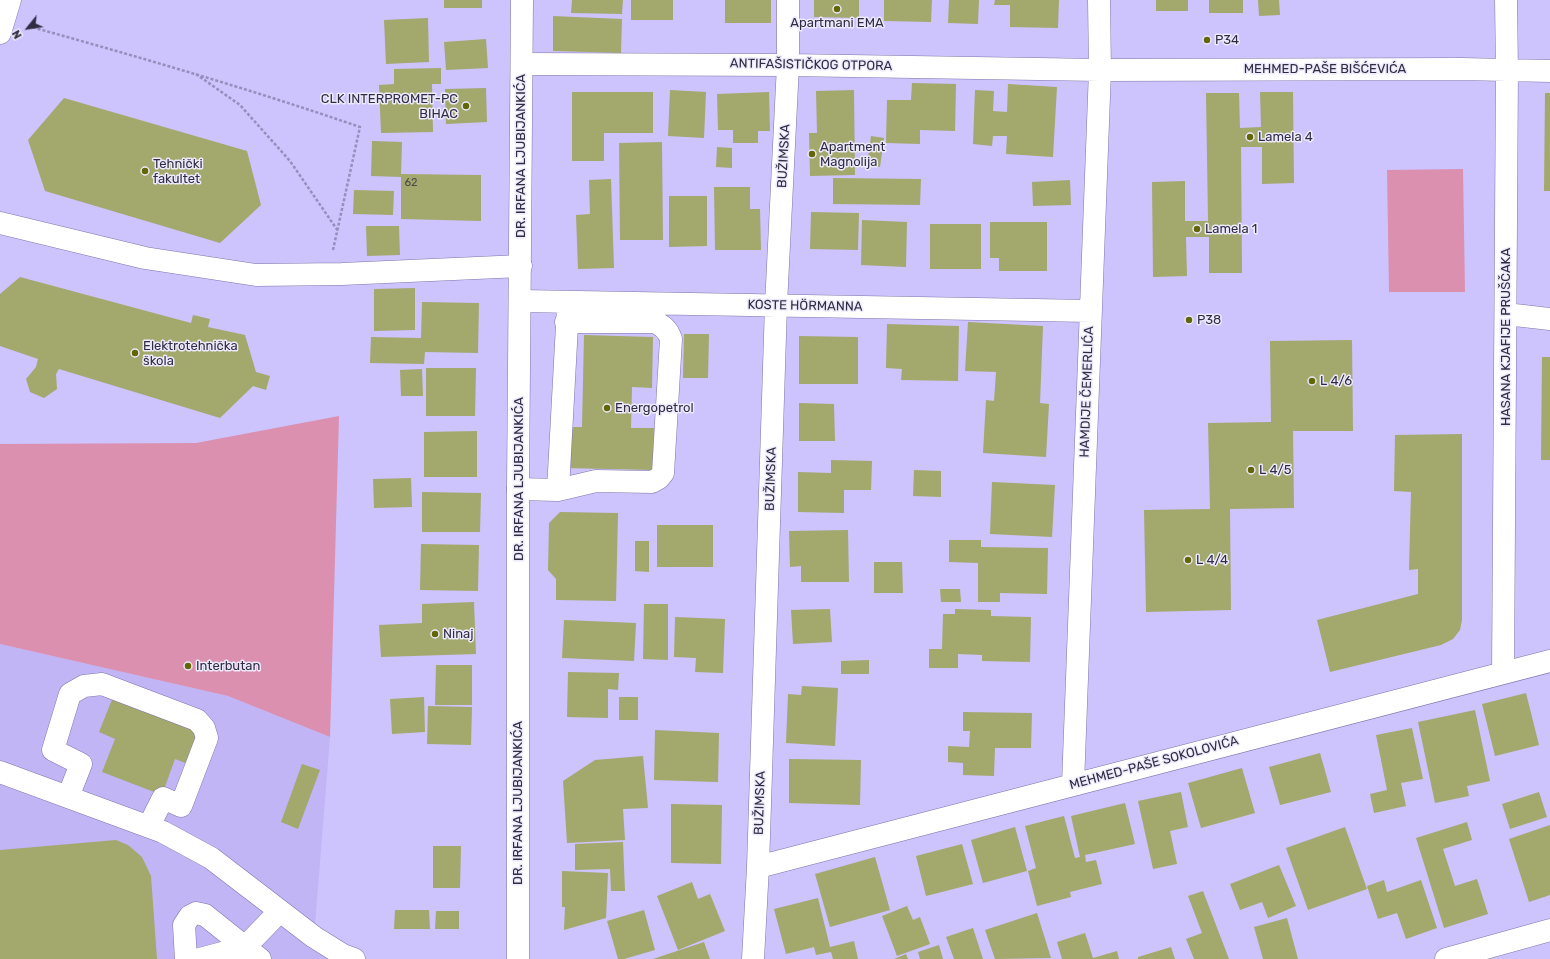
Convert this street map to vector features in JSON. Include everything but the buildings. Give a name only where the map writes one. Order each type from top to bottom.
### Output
[{"type":"street","name":"DR. IRFANA LJUBIJANKIĆA","points":[[518,959],[518,489],[521,301],[522,0]]},
{"type":"street","name":"BUŽIMSKA","points":[[753,959],[758,867],[776,305],[788,64],[788,0]]},
{"type":"street","name":"HAMDIJE ČEMERLIĆA","points":[[1073,784],[1100,70],[1099,0]]},
{"type":"street","name":"HASANA KJAFIJE PRUŠČAKA","points":[[1503,673],[1508,70],[1506,0]]},
{"type":"street","name":"ANTIFAŠISTIČKOG OTPORA","points":[[522,64],[788,64],[1100,70]]},
{"type":"street","name":"MEHMED-PAŠE BIŠĆEVIĆA","points":[[1100,70],[1462,69],[1550,71]]},
{"type":"street","points":[[0,224],[145,258],[256,275],[327,274],[521,266]]},
{"type":"street","name":"KOSTE HÖRMANNA","points":[[521,301],[567,312],[776,305],[1090,311]]},
{"type":"street","points":[[518,489],[558,490],[596,481],[647,483],[659,478],[663,473],[671,339],[665,328],[654,322],[567,312],[558,490]]},
{"type":"street","points":[[1506,314],[1550,319]]},
{"type":"street","name":"MEHMED-PAŠE SOKOLOVIĆA","points":[[758,867],[1550,661]]},
{"type":"street","points":[[68,797],[81,764],[53,750],[70,694],[84,686],[102,684],[197,720],[204,728],[207,738],[181,806],[163,798],[149,826]]},
{"type":"street","points":[[0,772],[163,832],[211,858],[314,937],[343,955],[354,959]]},
{"type":"street","points":[[253,953],[280,911]]},
{"type":"street","points":[[186,959],[184,925],[190,916],[196,913],[205,915],[253,953]]},
{"type":"street","points":[[1446,959],[1550,930]]},
{"type":"street","points":[[200,959],[253,953]]},
{"type":"path","points":[[5,17],[194,73],[360,127],[338,231],[327,274]]},
{"type":"path","points":[[194,73],[240,105],[290,161],[338,231]]},
{"type":"shaded area","points":[[1463,169],[1465,292],[1389,292],[1387,170]]},
{"type":"shaded area","points":[[339,416],[330,737],[228,696],[0,644],[0,444],[196,443]]},
{"type":"shaded area","points":[[0,644],[228,696],[330,737],[314,937],[354,959],[0,959]]},
{"type":"place","name":"Apartmani EMA","points":[[837,9]]},
{"type":"place","name":"P34","points":[[1207,40]]},
{"type":"place","name":"CLK INTERPROMET-PC BIHAC","points":[[466,106]]},
{"type":"place","name":"Lamela 4","points":[[1250,137]]},
{"type":"place","name":"Apartment Magnolija","points":[[812,154]]},
{"type":"place","name":"Tehnički fakultet","points":[[145,171]]},
{"type":"place","name":"Lamela 1","points":[[1197,229]]},
{"type":"place","name":"P38","points":[[1189,320]]},
{"type":"place","name":"Elektrotehnička škola","points":[[135,353]]},
{"type":"place","name":"L 4/6","points":[[1312,381]]},
{"type":"place","name":"Energopetrol","points":[[607,408]]},
{"type":"place","name":"L 4/5","points":[[1251,470]]},
{"type":"place","name":"L 4/4","points":[[1188,560]]},
{"type":"place","name":"Ninaj","points":[[435,634]]},
{"type":"place","name":"Interbutan","points":[[188,666]]}]
